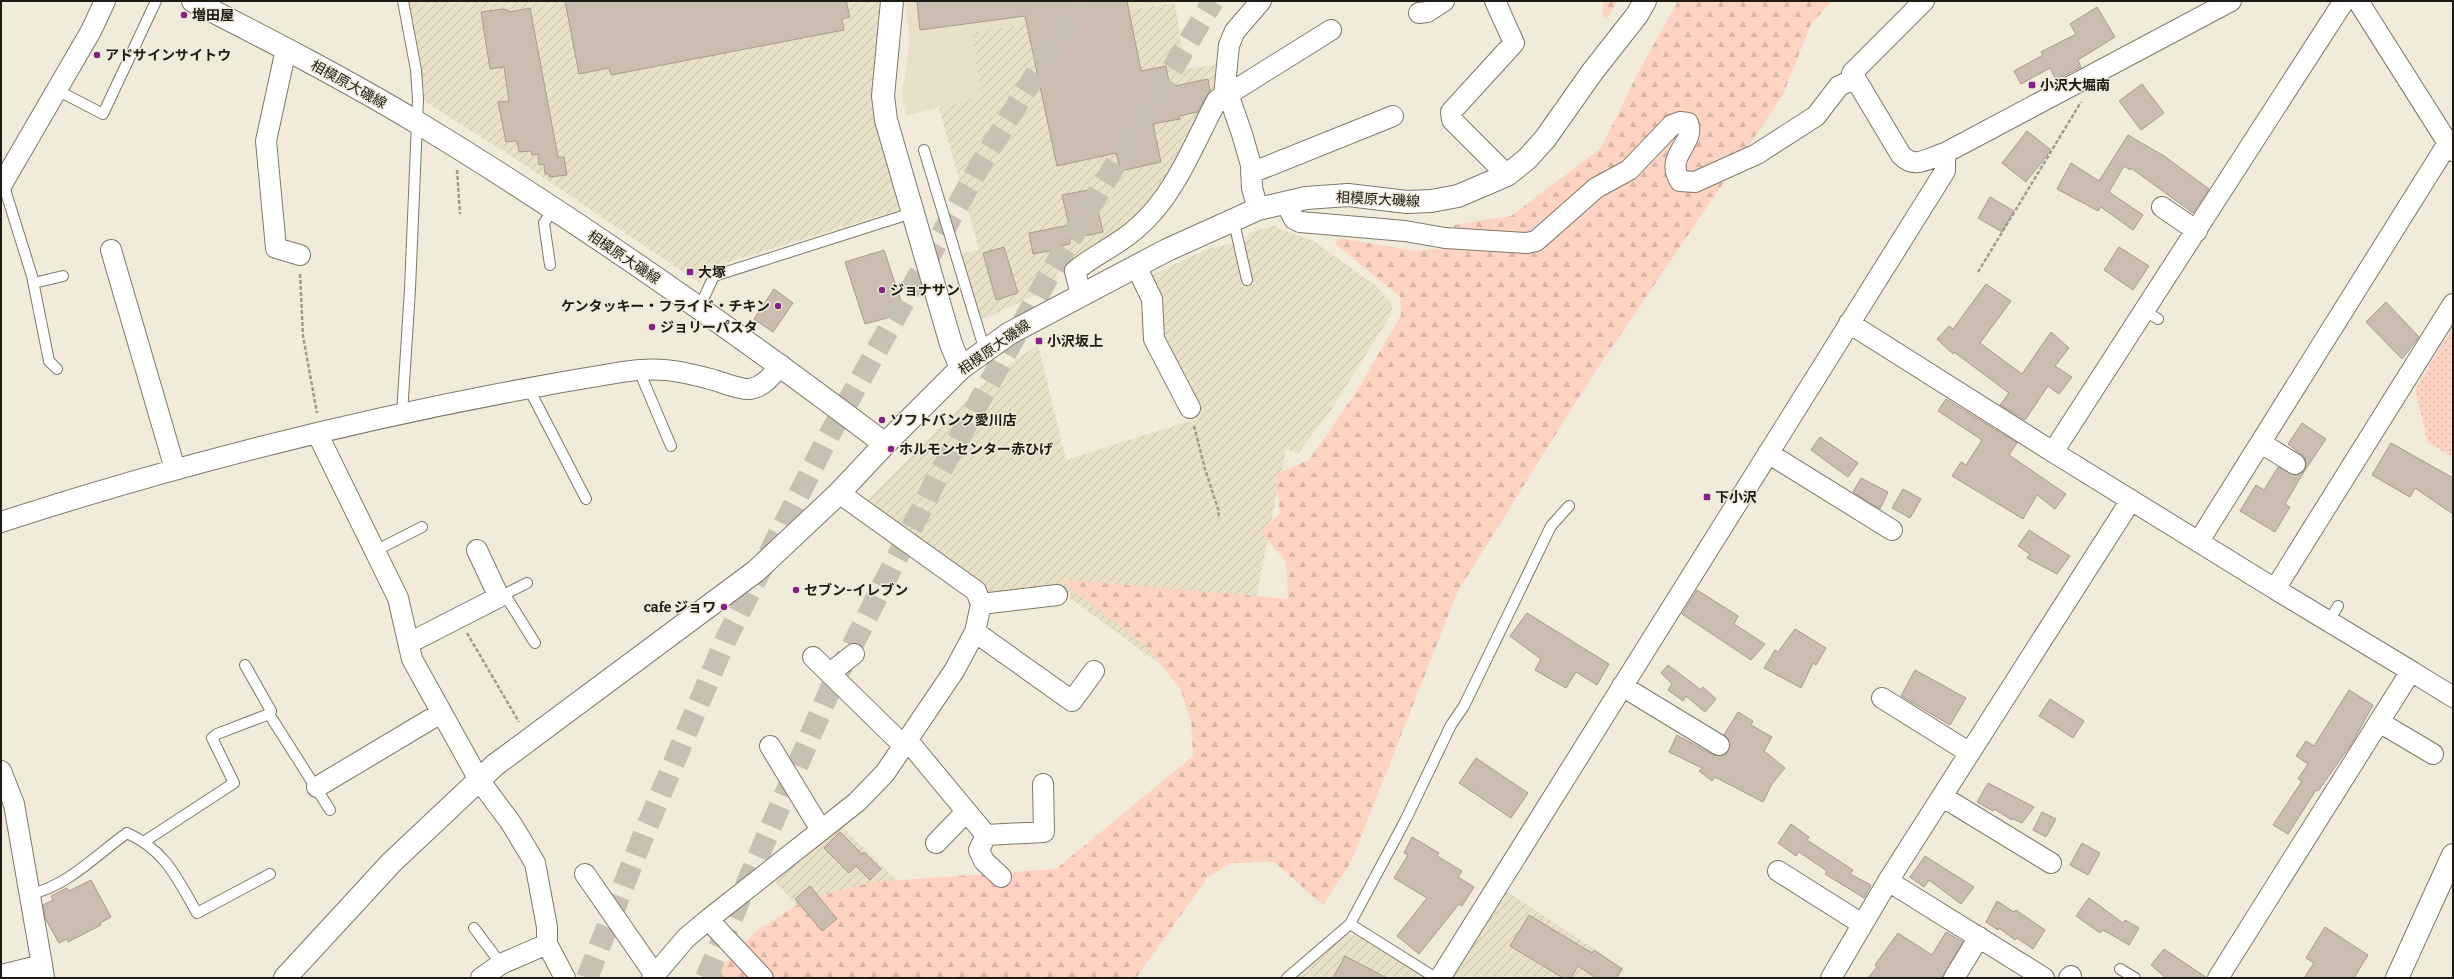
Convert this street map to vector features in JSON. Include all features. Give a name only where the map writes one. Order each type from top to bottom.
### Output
[{"type":"main road","name":"相模原大磯線","points":[[193,1],[286,49],[418,123],[461,150],[699,308],[781,365],[885,444],[961,368],[1010,333],[1136,266],[1258,209],[1306,198],[1348,195],[1407,202],[1431,201],[1458,196],[1507,175],[1528,159],[1545,139],[1594,71],[1637,16],[1645,1]]},
{"type":"main road","points":[[892,1],[883,96],[886,120],[951,344],[961,368]]},
{"type":"main road","points":[[285,978],[392,862],[479,780],[528,740],[756,571],[839,493],[885,444]]},
{"type":"main road","points":[[2397,978],[2453,855]]},
{"type":"street","points":[[2,185],[55,89],[91,31],[105,1]]},
{"type":"street","points":[[1258,209],[1252,188],[1251,164],[1232,105],[1225,98],[1228,45],[1235,31],[1261,1]]},
{"type":"street","points":[[1419,13],[1427,12],[1444,1]]},
{"type":"street","points":[[1495,1],[1514,43],[1497,73],[1451,112],[1452,120],[1507,175]]},
{"type":"street","points":[[1924,1],[1852,73],[1854,79],[1908,162],[1915,163],[1944,152],[2079,91],[2231,1]]},
{"type":"street","points":[[2053,452],[2151,315],[2197,231],[2344,1]]},
{"type":"street","points":[[2199,541],[2451,147],[2358,1]]},
{"type":"street","points":[[1081,295],[1075,271],[1087,261],[1117,245],[1139,226],[1158,206],[1174,181],[1217,100],[1225,98],[1235,90],[1331,30]]},
{"type":"street","points":[[286,49],[266,141],[271,249],[300,255]]},
{"type":"street","points":[[1286,203],[1294,219],[1300,222],[1405,231],[1445,238],[1527,243],[1536,241],[1596,188],[1629,170],[1672,126],[1680,122],[1688,123],[1690,129],[1689,135],[1675,161],[1675,169],[1680,181],[1695,182],[1757,154],[1816,116],[1839,86],[1854,79]]},
{"type":"street","points":[[1251,173],[1361,121],[1393,116]]},
{"type":"street","points":[[1440,978],[1945,171],[1944,152]]},
{"type":"street","points":[[2162,207],[2197,231]]},
{"type":"street","points":[[112,250],[175,469]]},
{"type":"street","points":[[1136,266],[1152,299],[1154,339],[1190,408]]},
{"type":"street","points":[[2275,589],[2453,304]]},
{"type":"street","points":[[1849,323],[2053,452],[2275,589],[2334,613],[2415,665],[2453,697]]},
{"type":"street","points":[[1,522],[175,469],[317,433],[528,387],[642,369],[658,368],[681,371],[748,390],[764,384],[781,365]]},
{"type":"street","points":[[317,433],[398,598],[412,659],[479,780],[511,824],[535,863],[547,927],[547,944],[564,978]]},
{"type":"street","points":[[2261,443],[2295,464]]},
{"type":"street","points":[[1768,453],[1839,489],[1892,530]]},
{"type":"street","points":[[585,874],[655,977],[686,938],[857,802],[885,773],[906,744],[954,671],[975,632],[982,604],[976,590],[960,577],[839,493]]},
{"type":"street","points":[[1831,978],[1856,940],[1862,924],[1888,881],[1943,797],[1970,752],[2131,500]]},
{"type":"street","points":[[408,640],[416,640],[502,596],[477,550]]},
{"type":"street","points":[[982,604],[1057,595]]},
{"type":"street","points":[[975,632],[1067,708],[1094,671]]},
{"type":"street","points":[[830,673],[854,654]]},
{"type":"street","points":[[813,657],[906,744],[986,835],[1044,839],[1042,784]]},
{"type":"street","points":[[2218,978],[2415,665]]},
{"type":"street","points":[[1622,686],[1713,735]]},
{"type":"street","points":[[1882,698],[1970,752]]},
{"type":"street","points":[[317,787],[442,713]]},
{"type":"street","points":[[2379,722],[2433,754]]},
{"type":"street","points":[[770,746],[821,830]]},
{"type":"street","points":[[1,771],[14,804],[31,894],[43,971],[1,975]]},
{"type":"street","points":[[1943,797],[2035,846],[2051,864]]},
{"type":"street","points":[[936,843],[966,812]]},
{"type":"street","points":[[986,835],[979,850],[984,861],[1001,877]]},
{"type":"street","points":[[1778,871],[1862,924]]},
{"type":"street","points":[[1888,881],[2044,978]]},
{"type":"street","points":[[710,918],[717,929],[763,978]]},
{"type":"street","points":[[1954,978],[1979,937]]},
{"type":"street","points":[[482,978],[501,964],[547,944]]},
{"type":"lane","points":[[55,89],[103,114],[156,1]]},
{"type":"lane","points":[[402,414],[418,123],[416,70],[403,1]]},
{"type":"lane","points":[[924,150],[984,351]]},
{"type":"lane","points":[[2,185],[34,284],[46,338],[46,348],[49,361],[57,369]]},
{"type":"lane","points":[[550,265],[544,223],[553,210]]},
{"type":"lane","points":[[699,308],[714,276],[912,213]]},
{"type":"lane","points":[[1231,221],[1236,231],[1247,280]]},
{"type":"lane","points":[[34,284],[63,276]]},
{"type":"lane","points":[[642,369],[643,380],[671,446]]},
{"type":"lane","points":[[528,387],[586,499]]},
{"type":"lane","points":[[1287,978],[1350,924],[1406,819],[1451,725],[1464,706],[1551,526],[1569,506]]},
{"type":"lane","points":[[375,551],[422,527]]},
{"type":"lane","points":[[527,583],[502,596],[535,644]]},
{"type":"lane","points":[[245,665],[271,711],[269,714],[317,787],[330,810]]},
{"type":"lane","points":[[145,841],[234,783],[212,738],[217,734],[269,714]]},
{"type":"lane","points":[[31,894],[43,891],[78,873],[93,851],[127,833],[145,841],[168,862],[200,911],[270,874]]},
{"type":"lane","points":[[1350,924],[1436,978]]},
{"type":"lane","points":[[474,928],[501,964]]},
{"type":"lane","points":[[2120,969],[2135,978]]},
{"type":"path","points":[[1978,272],[2079,91]]},
{"type":"path","points":[[460,214],[456,167],[461,150]]},
{"type":"path","points":[[300,255],[303,336],[319,426],[317,433]]},
{"type":"path","points":[[1190,408],[1205,470],[1220,512],[1218,519]]},
{"type":"path","points":[[459,619],[528,740]]},
{"type":"shaded area","points":[[406,1],[882,1],[902,209],[699,271],[701,284],[517,160],[421,99]]},
{"type":"shaded area","points":[[905,1],[1181,1],[972,32],[981,96],[906,116],[902,96],[910,40]]},
{"type":"shaded area","points":[[1175,3],[1185,69],[1218,64],[1220,81],[1151,206],[1103,246],[1063,265],[1056,275],[1057,285],[986,318],[980,318],[958,255],[979,249],[939,108],[981,96],[972,32]]},
{"type":"shaded area","points":[[1276,225],[1281,230],[1312,240],[1375,285],[1393,305],[1389,318],[1331,410],[1298,453],[1286,449],[1253,612],[1202,695],[1059,590],[993,598],[865,502],[991,376],[1038,345],[1066,460],[1196,419],[1195,415],[1200,412],[1161,339],[1152,275],[1207,249],[1245,241],[1250,233]]},
{"type":"shaded area","points":[[839,824],[905,889],[822,934],[771,877]]},
{"type":"shaded area","points":[[1500,887],[1625,969],[1620,978],[1447,978]]},
{"type":"shaded area","points":[[1344,934],[1357,935],[1426,978],[1294,978]]},
{"type":"green space","points":[[1604,1],[1618,1],[1606,20],[1602,14]]},
{"type":"green space","points":[[1678,1],[1832,1],[1811,24],[1783,95],[1589,381],[1458,591],[1351,862],[1323,905],[1274,862],[1232,863],[1208,877],[1136,978],[711,978],[757,930],[807,899],[872,882],[1056,869],[1193,756],[1191,722],[1181,690],[1147,647],[1059,579],[1288,599],[1286,562],[1261,532],[1280,513],[1276,474],[1309,460],[1358,389],[1401,315],[1400,297],[1335,244],[1338,238],[1416,251],[1453,247],[1454,225],[1511,216],[1601,148],[1639,71]]},
{"type":"green space","points":[[2453,326],[2453,457],[2428,443],[2415,390]]},
{"type":"building","points":[[565,1],[846,1],[850,17],[842,19],[844,30],[611,75],[609,68],[579,74]]},
{"type":"building","points":[[917,1],[1127,1],[1141,71],[1166,66],[1170,87],[1208,79],[1210,91],[1197,112],[1179,116],[1180,119],[1153,124],[1161,162],[1121,171],[1116,153],[1057,166],[1025,16],[920,30]]},
{"type":"building","points":[[2097,7],[2115,37],[2078,60],[2081,67],[2056,80],[2050,68],[2021,84],[2014,71],[2043,55],[2041,52],[2076,34],[2070,24]]},
{"type":"building","points":[[530,8],[558,157],[564,157],[567,175],[549,177],[549,174],[545,174],[544,164],[539,165],[538,154],[532,155],[531,151],[519,152],[517,141],[506,142],[498,102],[509,101],[504,67],[490,69],[481,12],[502,9],[508,10],[509,12]]},
{"type":"building","points":[[2142,84],[2164,113],[2141,130],[2119,101]]},
{"type":"building","points":[[2027,131],[2051,150],[2026,182],[2002,163]]},
{"type":"building","points":[[2128,135],[2164,156],[2209,189],[2193,213],[2131,168],[2130,170],[2124,166],[2109,192],[2143,215],[2133,230],[2101,207],[2098,211],[2057,189],[2071,163],[2099,181]]},
{"type":"building","points":[[1093,189],[1103,232],[1070,239],[1070,244],[1054,247],[1054,250],[1033,254],[1029,233],[1069,225],[1062,195]]},
{"type":"building","points":[[1990,197],[2014,211],[2002,232],[1978,218]]},
{"type":"building","points":[[1004,247],[1018,293],[996,300],[983,253]]},
{"type":"building","points":[[2119,247],[2149,266],[2133,290],[2104,270]]},
{"type":"building","points":[[884,250],[905,313],[865,324],[845,262]]},
{"type":"building","points":[[1986,284],[2011,301],[1980,343],[2022,374],[2051,332],[2069,348],[2055,366],[2072,377],[2059,394],[2048,386],[2025,420],[2000,405],[2009,393],[1954,352],[1953,354],[1937,339],[1949,326],[1953,329]]},
{"type":"building","points":[[774,289],[793,303],[773,332],[754,319]]},
{"type":"building","points":[[2386,302],[2419,337],[2402,359],[2366,322]]},
{"type":"building","points":[[1946,399],[2017,443],[2009,455],[2066,494],[2055,509],[2037,495],[2023,519],[1952,476],[1961,462],[1966,465],[1982,440],[1938,411]]},
{"type":"building","points":[[2302,423],[2326,439],[2305,470],[2305,458],[2288,444]]},
{"type":"building","points":[[1820,437],[1858,463],[1848,477],[1811,450]]},
{"type":"building","points":[[2391,443],[2453,478],[2453,514],[2415,488],[2410,497],[2372,475]]},
{"type":"building","points":[[2278,467],[2294,475],[2305,470],[2285,504],[2290,507],[2275,532],[2240,511],[2256,485],[2264,490]]},
{"type":"building","points":[[1861,478],[1888,492],[1880,509],[1853,492]]},
{"type":"building","points":[[1903,489],[1921,499],[1910,518],[1892,508]]},
{"type":"building","points":[[2029,530],[2070,556],[2057,574],[2027,558],[2030,554],[2018,546]]},
{"type":"building","points":[[1697,590],[1738,616],[1734,624],[1765,644],[1751,660],[1682,614]]},
{"type":"building","points":[[1527,613],[1609,664],[1597,685],[1576,672],[1566,688],[1535,670],[1541,659],[1510,636]]},
{"type":"building","points":[[1795,629],[1826,648],[1816,665],[1813,663],[1801,688],[1764,668],[1775,650],[1778,652]]},
{"type":"building","points":[[1668,665],[1701,690],[1703,687],[1716,699],[1705,712],[1686,696],[1683,701],[1668,690],[1672,684],[1661,673]]},
{"type":"building","points":[[1915,670],[1966,698],[1950,725],[1901,696]]},
{"type":"building","points":[[2349,690],[2373,705],[2352,743],[2318,791],[2316,790],[2288,834],[2273,825],[2302,781],[2298,779],[2308,764],[2296,756],[2306,741],[2314,746]]},
{"type":"building","points":[[2050,699],[2084,721],[2073,738],[2039,716]]},
{"type":"building","points":[[1738,712],[1753,721],[1751,725],[1772,737],[1764,751],[1785,768],[1772,784],[1763,802],[1715,777],[1712,781],[1699,771],[1702,768],[1669,752],[1677,735],[1713,755],[1725,755],[1730,745],[1724,735]]},
{"type":"building","points":[[1476,758],[1528,793],[1511,818],[1459,783]]},
{"type":"building","points":[[1988,783],[2034,807],[2022,823],[2013,819],[2012,820],[1994,809],[1993,811],[1977,802]]},
{"type":"building","points":[[2042,812],[2056,819],[2046,837],[2033,830]]},
{"type":"building","points":[[1791,824],[1809,837],[1807,840],[1853,870],[1850,874],[1871,885],[1864,898],[1825,874],[1827,871],[1799,852],[1796,856],[1778,843]]},
{"type":"building","points":[[840,832],[862,854],[864,852],[881,869],[870,880],[856,866],[849,873],[824,848]]},
{"type":"building","points":[[1412,837],[1439,853],[1437,856],[1462,871],[1458,877],[1474,887],[1462,906],[1459,904],[1419,954],[1397,936],[1427,898],[1394,878],[1408,855],[1404,853]]},
{"type":"building","points":[[2082,843],[2100,853],[2088,875],[2070,865]]},
{"type":"building","points":[[1925,856],[1974,887],[1961,904],[1929,880],[1924,887],[1910,877]]},
{"type":"building","points":[[91,880],[111,917],[100,923],[101,925],[68,942],[67,939],[59,943],[45,918],[43,905],[53,900],[51,896],[67,888],[69,891]]},
{"type":"building","points":[[810,886],[837,919],[822,931],[795,899]]},
{"type":"building","points":[[2089,898],[2123,923],[2125,920],[2139,928],[2129,945],[2103,930],[2100,933],[2076,916]]},
{"type":"building","points":[[1997,901],[2014,912],[2016,910],[2045,930],[2033,949],[2017,938],[2015,940],[1999,928],[1998,930],[1986,922]]},
{"type":"building","points":[[1529,915],[1592,953],[1594,950],[1622,969],[1616,978],[1596,978],[1578,966],[1571,978],[1563,978],[1510,946]]},
{"type":"building","points":[[2325,927],[2368,955],[2354,978],[2304,978],[2314,963],[2306,958]]},
{"type":"building","points":[[1946,932],[1963,942],[1942,978],[1868,978],[1877,967],[1875,965],[1898,933],[1932,955]]},
{"type":"building","points":[[2164,949],[2207,978],[2166,978],[2151,965]]},
{"type":"building","points":[[1345,956],[1387,978],[1333,978]]},
{"type":"tunnel","points":[[587,978],[646,829],[725,641],[827,439],[981,164],[1080,1]]},
{"type":"tunnel","points":[[706,978],[830,690],[938,476],[1048,277],[1213,1]]},
{"type":"place","name":"増田屋","points":[[184,15]]},
{"type":"place","name":"アドサインサイトウ","points":[[97,55]]},
{"type":"place","name":"小沢大堀南","points":[[2032,85]]},
{"type":"place","name":"大塚","points":[[690,272]]},
{"type":"place","name":"ジョナサン","points":[[882,290]]},
{"type":"place","name":"ケンタッキー・フライド・チキン","points":[[778,306]]},
{"type":"place","name":"ジョリーパスタ","points":[[652,327]]},
{"type":"place","name":"小沢坂上","points":[[1039,341]]},
{"type":"place","name":"ソフトバンク愛川店","points":[[882,420]]},
{"type":"place","name":"ホルモンセンター赤ひげ","points":[[891,449]]},
{"type":"place","name":"下小沢","points":[[1707,497]]},
{"type":"place","name":"セブン-イレブン","points":[[796,590]]},
{"type":"place","name":"cafe ジョワ","points":[[724,607]]}]
